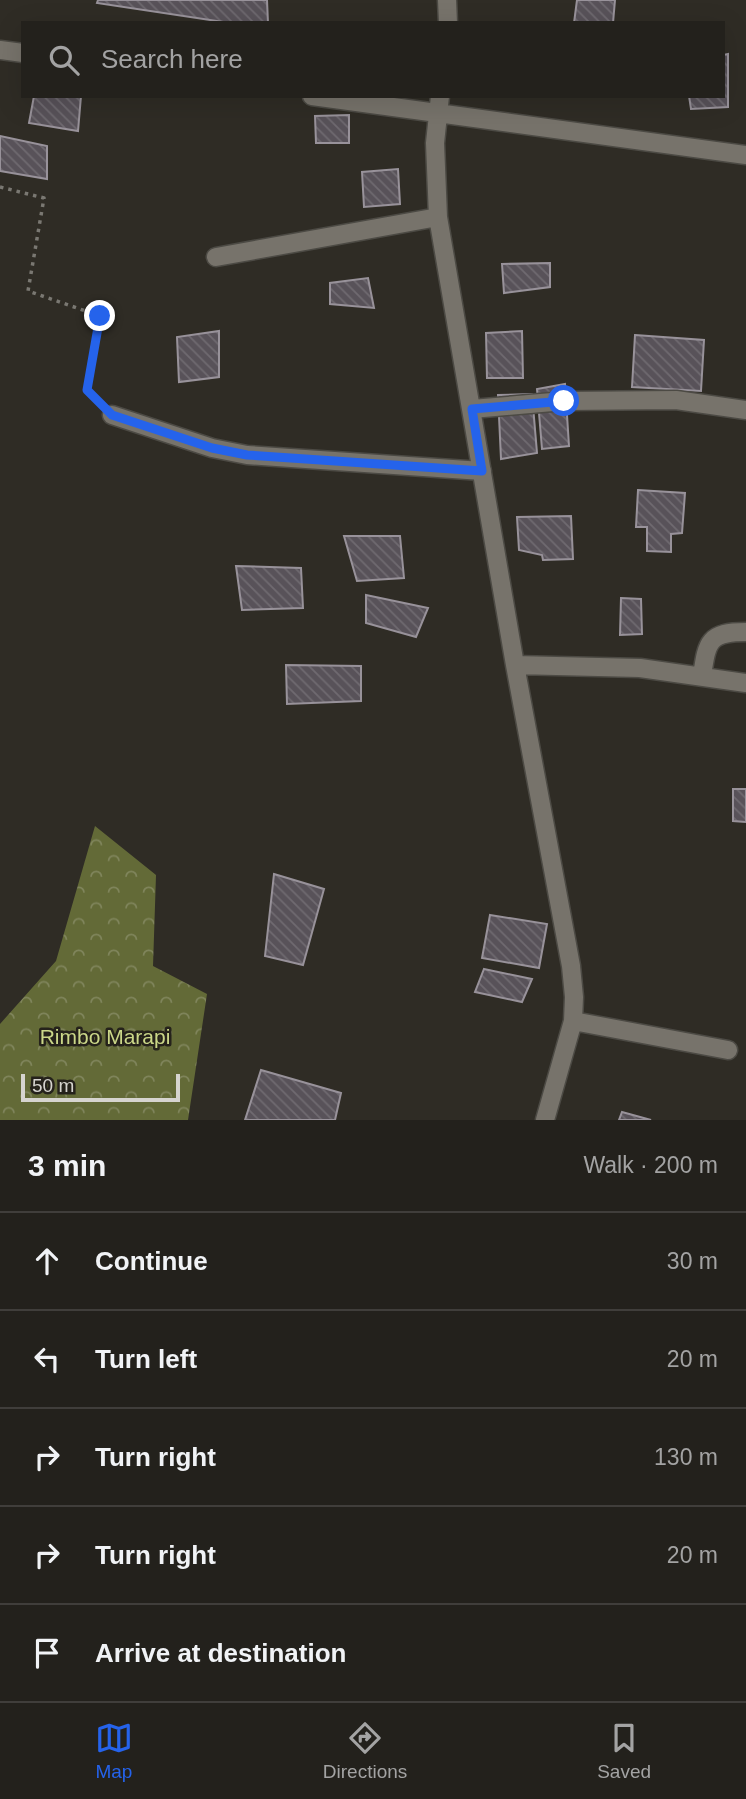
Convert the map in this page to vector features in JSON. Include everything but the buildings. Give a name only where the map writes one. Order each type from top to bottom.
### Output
[{"type":"street","points":[[447,0],[448,21]]},
{"type":"street","points":[[0,50],[21,53]]},
{"type":"street","points":[[325,98],[746,155]]},
{"type":"street","points":[[440,98],[435,143],[438,217],[515,665],[571,967],[573,1021],[545,1120]]},
{"type":"street","points":[[216,257],[438,217]]},
{"type":"street","points":[[472,409],[564,401],[676,400],[746,410]]},
{"type":"street","points":[[112,415],[212,448],[247,455],[482,471]]},
{"type":"street","points":[[702,677],[706,646],[716,635],[746,632]]},
{"type":"street","points":[[515,665],[640,668],[746,683]]},
{"type":"street","points":[[573,1021],[728,1050]]},
{"type":"path","points":[[0,187],[44,198],[28,291],[100,316],[87,390],[112,415]]},
{"type":"green space","name":"Rimbo Marapi","points":[[95,826],[156,875],[153,966],[207,994],[188,1120],[0,1120],[0,1024],[56,961]]},
{"type":"route","points":[[100,316],[87,390],[112,415],[212,448],[247,455],[482,471],[472,409],[564,401]]}]
